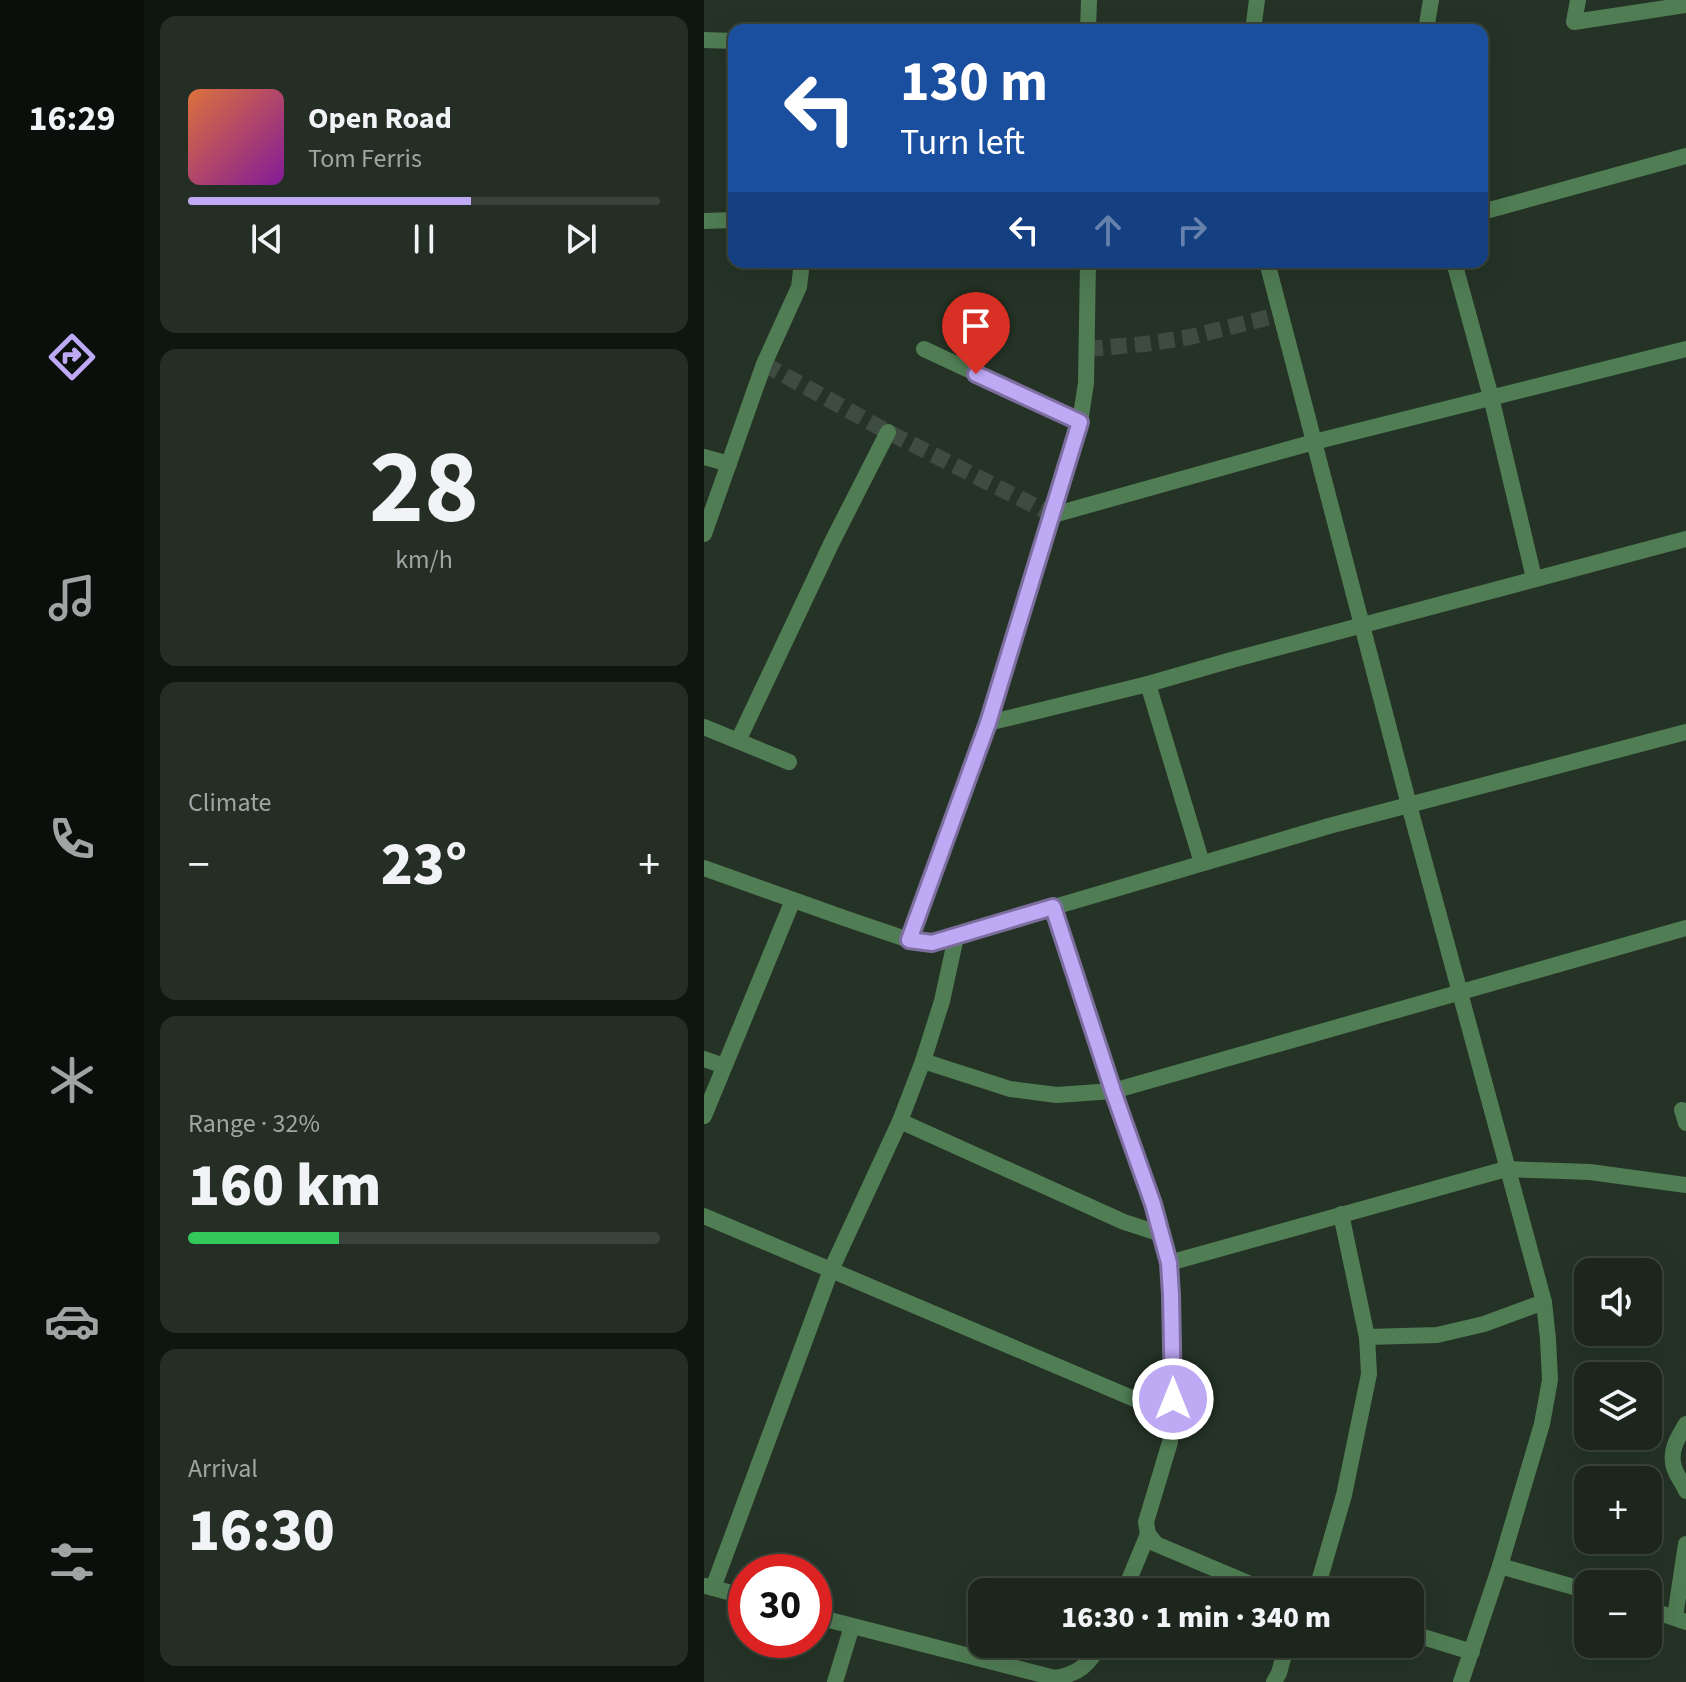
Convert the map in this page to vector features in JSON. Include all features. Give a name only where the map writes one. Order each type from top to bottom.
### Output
[{"type":"street","points":[[1088,24],[1089,0]]},
{"type":"street","points":[[1254,24],[1257,0]]},
{"type":"street","points":[[1427,24],[1431,0]]},
{"type":"street","points":[[1578,0],[1574,22],[1686,5]]},
{"type":"street","points":[[704,40],[728,41]]},
{"type":"street","points":[[1488,210],[1686,156]]},
{"type":"street","points":[[704,221],[728,220]]},
{"type":"street","points":[[704,534],[764,364],[799,287],[801,268]]},
{"type":"street","points":[[909,940],[988,723],[1080,422],[1086,383],[1088,268]]},
{"type":"street","points":[[1269,268],[1409,805],[1544,1302],[1550,1380],[1542,1424],[1500,1566],[1461,1682]]},
{"type":"street","points":[[1456,268],[1491,397],[1534,578]]},
{"type":"street","points":[[924,349],[1080,422]]},
{"type":"street","points":[[1053,515],[1314,442],[1686,349]]},
{"type":"street","points":[[738,741],[888,432]]},
{"type":"street","points":[[704,457],[729,464]]},
{"type":"street","points":[[988,723],[1148,684],[1686,539]]},
{"type":"street","points":[[1148,684],[1202,863]]},
{"type":"street","points":[[704,727],[789,762]]},
{"type":"street","points":[[704,868],[909,940],[932,943],[1409,805],[1686,732]]},
{"type":"street","points":[[704,1116],[793,900]]},
{"type":"street","points":[[1053,907],[1153,1204],[1169,1263],[1174,1383],[1170,1442],[1146,1522],[1148,1534],[1156,1544],[1236,1578]]},
{"type":"street","points":[[923,1061],[1010,1089],[1057,1095],[1113,1091],[1686,928]]},
{"type":"street","points":[[728,1592],[708,1586],[831,1270],[900,1121],[923,1061],[942,1001],[956,937]]},
{"type":"street","points":[[704,1059],[724,1066]]},
{"type":"street","points":[[900,1121],[1103,1213],[1161,1234]]},
{"type":"street","points":[[1169,1263],[1506,1169],[1590,1172],[1686,1185]]},
{"type":"street","points":[[1320,1578],[1344,1495],[1369,1374],[1367,1337],[1341,1214]]},
{"type":"street","points":[[704,1216],[1172,1415]]},
{"type":"street","points":[[1367,1337],[1437,1335],[1484,1324],[1544,1302]]},
{"type":"street","points":[[1686,1424],[1672,1454],[1674,1470],[1686,1491]]},
{"type":"street","points":[[1130,1578],[1148,1534]]},
{"type":"street","points":[[1680,1619],[1686,1544]]},
{"type":"street","points":[[1500,1566],[1574,1587]]},
{"type":"street","points":[[832,1621],[968,1656]]},
{"type":"street","points":[[835,1682],[852,1626]]},
{"type":"street","points":[[1424,1637],[1472,1652]]},
{"type":"street","points":[[977,1658],[1055,1678],[1072,1675],[1092,1658]]},
{"type":"street","points":[[1274,1682],[1284,1658]]},
{"type":"tunnel","points":[[1087,349],[1190,337],[1282,314]]},
{"type":"tunnel","points":[[764,364],[888,432],[1053,515]]},
{"type":"route","points":[[976,374],[1080,422],[988,723],[909,940],[932,943],[1053,907],[1153,1204],[1169,1263],[1173,1399]]}]
